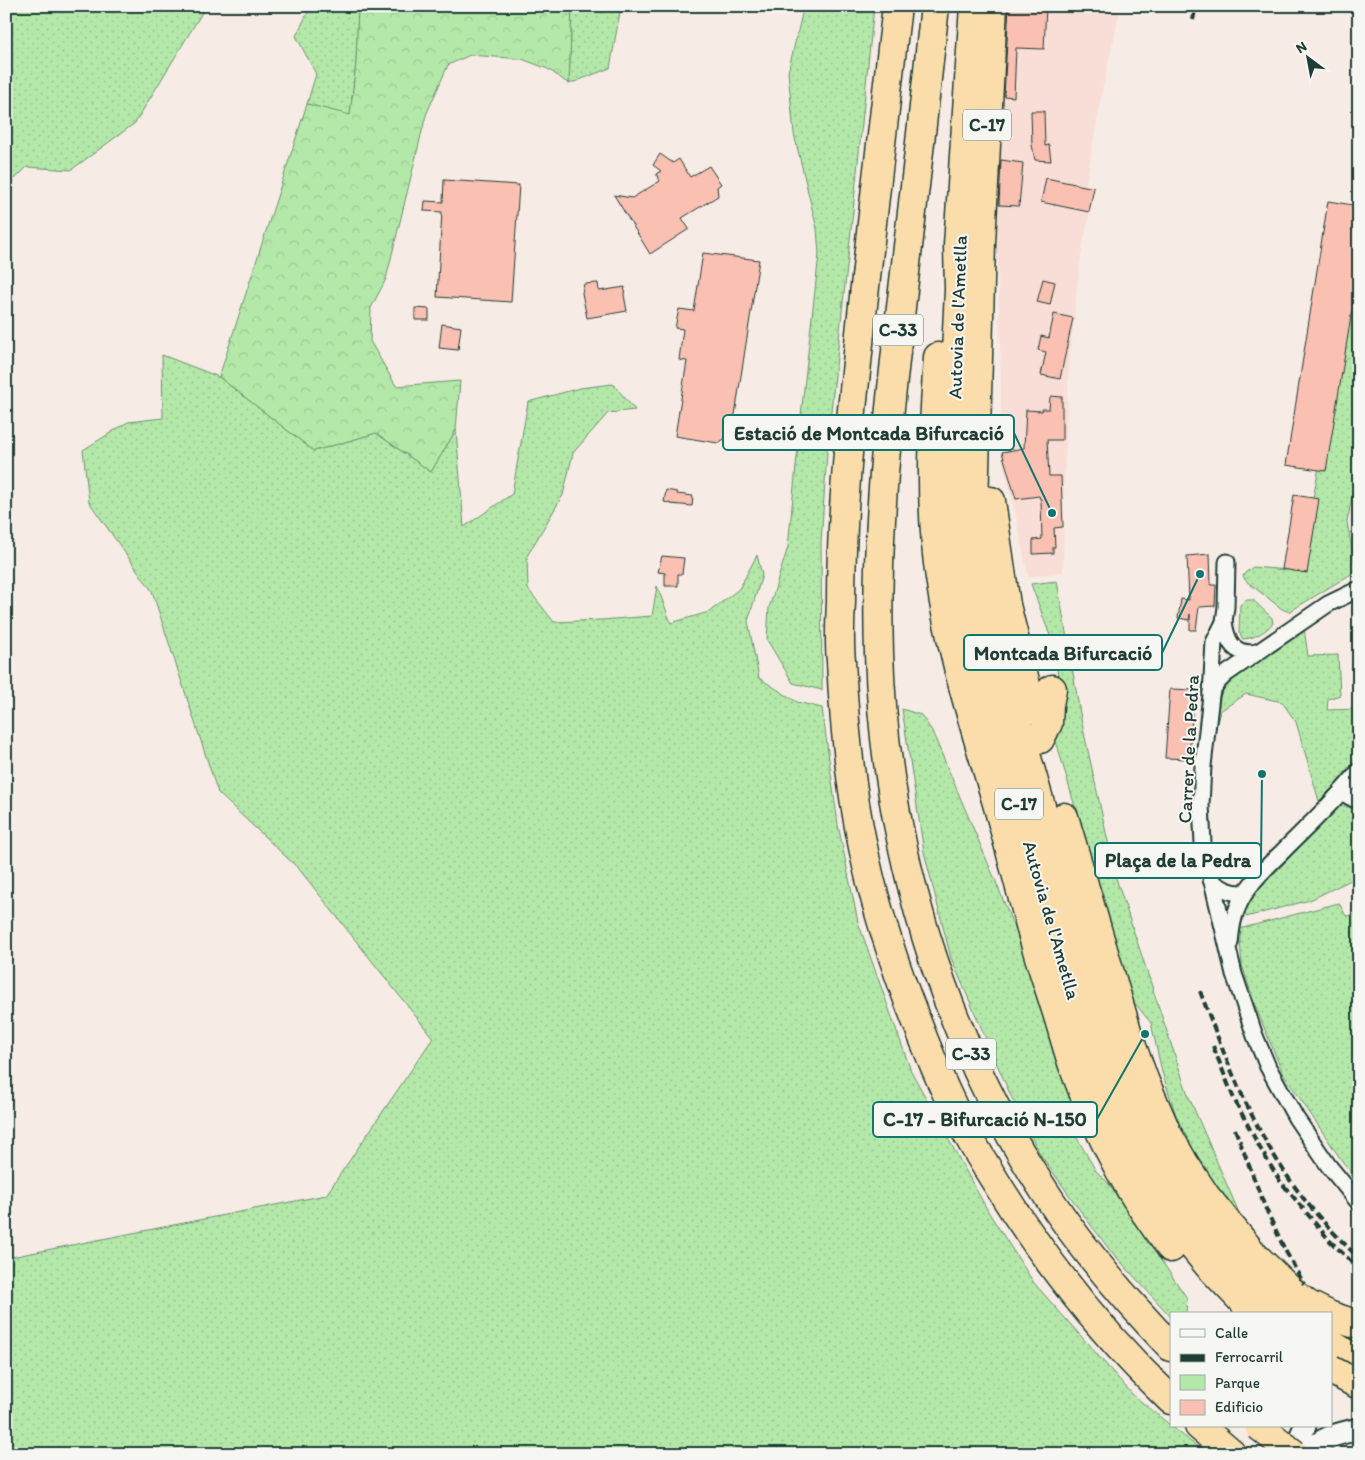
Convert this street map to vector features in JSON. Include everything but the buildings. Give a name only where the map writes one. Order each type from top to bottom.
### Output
[{"type":"highway","name":"C-33","points":[[897,6],[869,243],[845,475],[840,659],[848,750],[863,847],[874,896],[893,958],[924,1042],[948,1097],[976,1150],[1015,1214],[1047,1260],[1118,1346],[1170,1399]]},
{"type":"highway","name":"C-33","points":[[935,6],[889,407],[883,485],[878,574],[879,655],[891,788],[912,886],[929,948],[959,1028],[978,1071],[1010,1133],[1044,1191],[1076,1238],[1112,1283],[1170,1346]]},
{"type":"highway","name":"Autovia de l'Ametlla","points":[[974,6],[958,245],[959,290],[953,440],[955,527],[962,595],[1079,1016],[1108,1103],[1131,1152],[1180,1231],[1209,1266],[1251,1309]]},
{"type":"highway","name":"Autovia de l'Ametlla","points":[[993,6],[981,243],[974,509],[981,576],[1000,661],[1108,1038],[1138,1117],[1157,1158],[1216,1243],[1246,1275],[1251,1309]]},
{"type":"highway","points":[[977,432],[986,455],[993,521],[1006,605],[1028,695],[1044,695],[1052,689],[1048,724],[1040,739],[1130,1041],[1144,1082],[1167,1133],[1184,1164],[1205,1195],[1255,1256],[1292,1292],[1307,1304],[1323,1312]]},
{"type":"highway","name":"C-17","points":[[1251,1309],[1274,1312]]},
{"type":"highway","points":[[1332,1345],[1359,1362]]},
{"type":"highway","points":[[1332,1371],[1359,1385]]},
{"type":"highway","points":[[1201,1428],[1232,1454]]},
{"type":"highway","points":[[1261,1428],[1293,1454]]},
{"type":"main road","points":[[1332,1419],[1344,1425],[1359,1429]]},
{"type":"main road","points":[[1293,1454],[1304,1428]]},
{"type":"main road","points":[[1308,1454],[1319,1443],[1336,1433],[1359,1429]]},
{"type":"street","name":"Carrer de la Pedra","points":[[1227,562],[1226,607],[1224,622],[1214,642],[1202,766],[1201,805],[1203,843],[1228,952],[1255,1036],[1284,1098],[1313,1146],[1359,1204]]},
{"type":"street","points":[[1210,694],[1226,674],[1257,652],[1328,604],[1359,589]]},
{"type":"street","name":"Carrer de la Pedra","points":[[1224,622],[1229,641],[1234,648],[1248,654],[1257,652]]},
{"type":"street","points":[[1228,952],[1233,920],[1237,908],[1258,876],[1359,772]]},
{"type":"street","points":[[1341,792],[1359,802]]},
{"type":"street","points":[[1211,880],[1221,888],[1236,894],[1245,894]]},
{"type":"street","points":[[1218,911],[1225,917],[1233,920]]},
{"type":"shaded area","points":[[1003,6],[1121,6],[1102,91],[1086,184],[1095,186],[1080,260],[1069,365],[1064,483],[1063,572],[1028,577],[1001,452],[1001,378],[996,207]]},
{"type":"green space","points":[[6,6],[206,6],[135,123],[71,170],[27,167],[6,188]]},
{"type":"green space","points":[[311,6],[358,6],[356,63],[350,116],[307,104],[316,74],[296,36]]},
{"type":"green space","points":[[358,6],[572,6],[569,84],[548,69],[522,59],[470,55],[448,65],[426,115],[386,279],[371,308],[370,341],[396,386],[460,381],[456,430],[431,472],[376,433],[314,451],[219,377],[307,104],[350,115],[356,63]]},
{"type":"green space","points":[[572,6],[621,6],[610,68],[569,84]]},
{"type":"green space","points":[[804,6],[874,6],[828,438],[821,542],[822,690],[793,683],[767,640],[769,608],[788,547],[819,254],[817,229],[794,134],[788,72]]},
{"type":"green space","points":[[1359,232],[1359,463],[1347,522],[1356,571],[1289,612],[1282,609],[1246,581],[1243,576],[1253,567],[1299,571],[1324,441]]},
{"type":"green space","points":[[162,355],[219,377],[314,451],[376,433],[431,472],[456,430],[464,527],[512,494],[528,402],[580,388],[613,384],[635,410],[608,413],[573,453],[563,495],[527,556],[528,589],[554,622],[652,616],[657,586],[671,623],[709,612],[739,589],[757,555],[762,575],[748,621],[759,678],[797,702],[822,708],[838,825],[858,922],[911,1071],[989,1213],[1034,1283],[1133,1395],[1170,1425],[1170,1428],[1174,1428],[1206,1454],[6,1454],[6,1258],[326,1195],[433,1038],[299,869],[218,793],[152,591],[89,502],[83,450],[128,422],[163,418]]},
{"type":"green space","points":[[1057,581],[1081,719],[1116,878],[1188,1095],[1246,1229],[1223,1203],[1184,1140],[1162,1072],[1151,1023],[1130,997],[1056,741],[1061,693],[1052,641],[1031,584]]},
{"type":"green space","points":[[1247,600],[1253,600],[1272,618],[1273,623],[1260,634],[1243,639],[1239,632],[1240,605]]},
{"type":"green space","points":[[1304,628],[1308,656],[1338,655],[1340,695],[1328,699],[1327,710],[1359,709],[1359,755],[1336,784],[1319,801],[1296,722],[1282,702],[1246,694],[1220,711],[1211,747],[1221,693],[1225,685]]},
{"type":"green space","points":[[902,709],[921,715],[932,731],[996,882],[1030,971],[1078,1122],[1077,1138],[1096,1171],[1108,1183],[1187,1298],[1186,1312],[1170,1312],[1170,1316],[1109,1249],[1040,1154],[1010,1094],[951,958],[924,852]]},
{"type":"green space","points":[[1339,806],[1348,806],[1359,813],[1359,876],[1310,900],[1246,917],[1244,905]]},
{"type":"green space","points":[[1339,903],[1346,916],[1359,914],[1359,1182],[1342,1161],[1283,1073],[1256,1008],[1242,965],[1239,929]]},
{"type":"railway","points":[[1193,20],[1196,6]]},
{"type":"railway","points":[[1200,991],[1238,1087],[1274,1155],[1312,1209],[1359,1258]]},
{"type":"railway","points":[[1213,1046],[1234,1099],[1280,1181],[1330,1241],[1359,1269]]},
{"type":"railway","points":[[1235,1129],[1265,1207],[1285,1250],[1304,1284]]},
{"type":"place","name":"Estació de Montcada Bifurcació","points":[[1052,513]]},
{"type":"place","name":"Montcada Bifurcació","points":[[1200,574]]},
{"type":"place","name":"Plaça de la Pedra","points":[[1262,774]]},
{"type":"place","name":"C-17 - Bifurcació N-150","points":[[1145,1034]]}]
